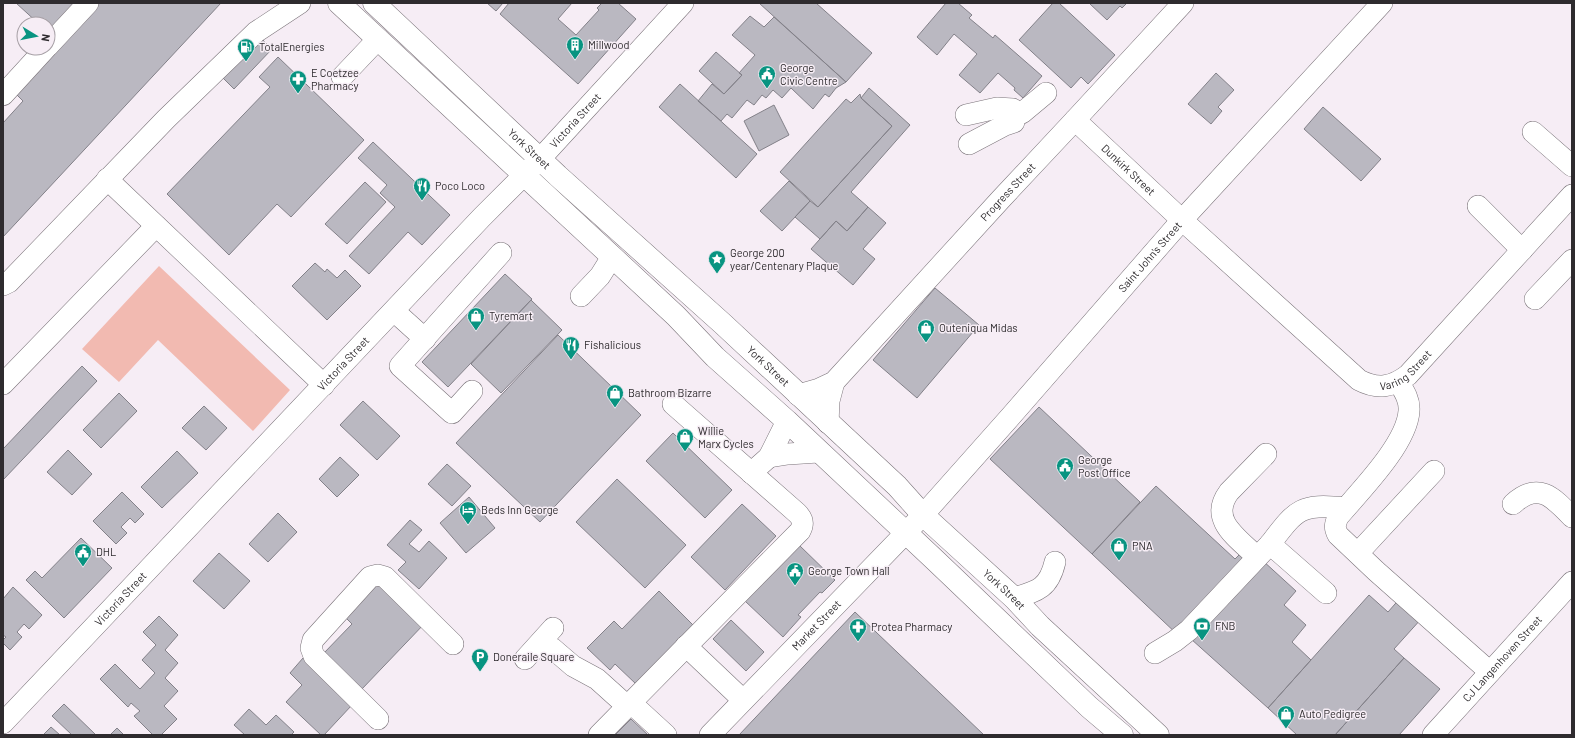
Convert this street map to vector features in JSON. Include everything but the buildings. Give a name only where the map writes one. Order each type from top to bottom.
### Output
[{"type":"main road","name":"York Street","points":[[339,3],[676,316],[715,357],[787,421],[1089,707],[1122,735]]},
{"type":"main road","name":"York Street","points":[[374,3],[510,129],[540,160],[723,324],[896,486],[923,515],[1014,598],[1040,626],[1158,735]]},
{"type":"street","points":[[56,37],[88,3]]},
{"type":"street","points":[[3,284],[8,282],[166,119],[256,32],[282,17],[300,3]]},
{"type":"street","name":"Victoria Street","points":[[3,723],[394,311],[540,160],[683,3]]},
{"type":"street","name":"Progress Street","points":[[798,395],[819,389],[834,382],[1001,198],[1183,3]]},
{"type":"street","name":"Saint John's Street","points":[[923,515],[1182,220],[1382,3]]},
{"type":"street","points":[[342,77],[378,39]]},
{"type":"street","points":[[3,95],[39,56]]},
{"type":"street","points":[[969,144],[1046,93]]},
{"type":"street","points":[[966,115],[997,108],[1016,114]]},
{"type":"street","name":"Dunkirk Street","points":[[1075,120],[1182,220]]},
{"type":"street","points":[[1533,132],[1572,166]]},
{"type":"street","points":[[107,179],[324,385]]},
{"type":"street","name":"Varing Street","points":[[1182,220],[1359,380],[1367,384],[1387,386],[1399,382],[1408,375],[1572,195]]},
{"type":"street","points":[[1478,206],[1522,250]]},
{"type":"street","points":[[3,384],[156,226]]},
{"type":"street","points":[[472,391],[452,413],[400,366],[501,253]]},
{"type":"street","points":[[581,296],[600,276],[612,257]]},
{"type":"street","points":[[1535,299],[1572,260]]},
{"type":"street","points":[[394,311],[425,339]]},
{"type":"street","name":"Progress Street","points":[[828,423],[829,401],[834,382]]},
{"type":"street","points":[[1399,382],[1407,397],[1409,407],[1406,425],[1398,442],[1386,460],[1338,516],[1335,524],[1335,530],[1338,535],[1490,672]]},
{"type":"street","points":[[599,735],[802,528],[802,518],[673,404]]},
{"type":"street","points":[[751,473],[769,457],[787,421]]},
{"type":"street","points":[[769,457],[818,452]]},
{"type":"street","points":[[1266,454],[1229,492],[1224,499],[1221,515],[1229,528],[1264,550],[1326,593]]},
{"type":"street","points":[[1358,553],[1434,471]]},
{"type":"street","points":[[1512,504],[1521,496],[1532,492],[1540,492],[1554,498],[1572,517]]},
{"type":"street","points":[[1155,653],[1176,642],[1264,550],[1291,518],[1306,508],[1327,506],[1345,508]]},
{"type":"street","name":"Market Street","points":[[710,735],[923,515]]},
{"type":"street","points":[[1014,598],[1029,594],[1042,587],[1052,576],[1055,562]]},
{"type":"street","points":[[378,719],[314,656],[311,648],[313,640],[370,577],[378,575],[385,577],[453,644]]},
{"type":"street","name":"CJ Langenhoven Street","points":[[1433,735],[1572,582]]},
{"type":"street","points":[[525,659],[553,628]]},
{"type":"street","points":[[686,646],[744,700]]},
{"type":"street","points":[[552,648],[573,666],[597,679],[666,735]]},
{"type":"shaded area","points":[[159,266],[290,390],[253,431],[158,340],[119,382],[82,349]]},
{"type":"place","name":"Millwood","points":[[575,60]]},
{"type":"place","name":"TotalEnergies","points":[[246,62]]},
{"type":"place","name":"George Civic Centre","points":[[767,89]]},
{"type":"place","name":"E Coetzee Pharmacy","points":[[298,94]]},
{"type":"place","name":"Poco Loco","points":[[422,201]]},
{"type":"place","name":"George 200 year/Centenary Plaque","points":[[717,274]]},
{"type":"place","name":"Tyremart","points":[[476,331]]},
{"type":"place","name":"Outeniqua Midas","points":[[926,343]]},
{"type":"place","name":"Fishalicious","points":[[571,360]]},
{"type":"place","name":"Bathroom Bizarre","points":[[615,408]]},
{"type":"place","name":"Willie Marx Cycles","points":[[685,452]]},
{"type":"place","name":"George Post Office","points":[[1065,481]]},
{"type":"place","name":"Beds Inn George","points":[[468,525]]},
{"type":"place","name":"PNA","points":[[1119,561]]},
{"type":"place","name":"DHL","points":[[83,567]]},
{"type":"place","name":"George Town Hall","points":[[795,586]]},
{"type":"place","name":"FNB","points":[[1202,641]]},
{"type":"place","name":"Protea Pharmacy","points":[[858,642]]},
{"type":"place","name":"Doneraile Square","points":[[480,672]]},
{"type":"place","name":"Auto Pedigree","points":[[1286,729]]}]
